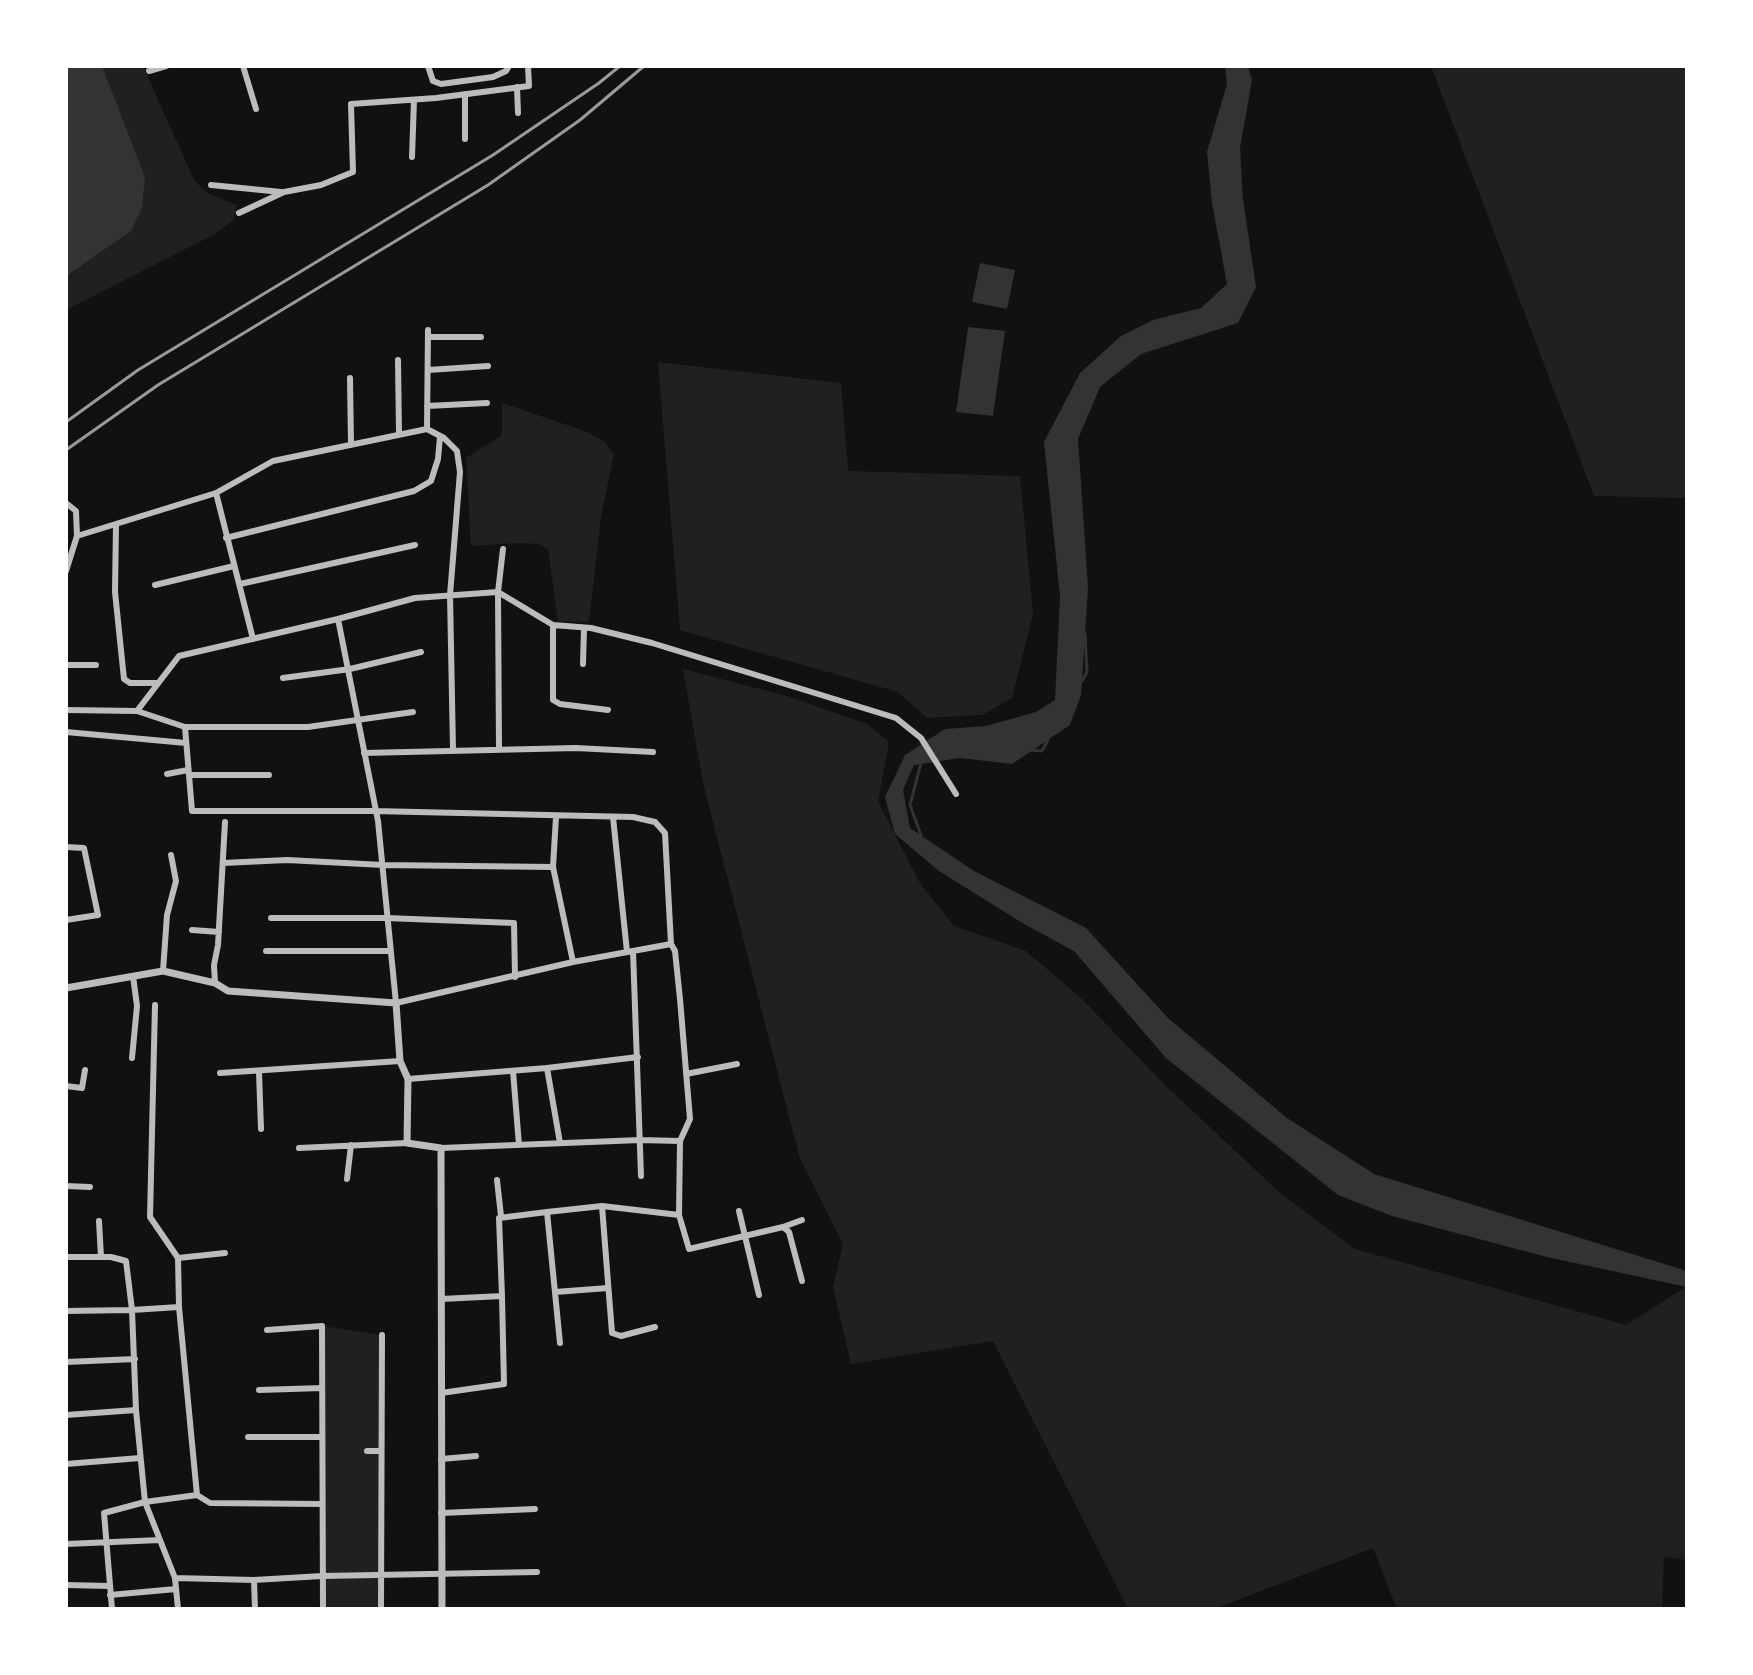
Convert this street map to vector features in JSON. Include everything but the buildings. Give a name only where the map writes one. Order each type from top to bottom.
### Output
[{"type":"street","points":[[149,71],[166,66]]},
{"type":"street","points":[[243,66],[256,109]]},
{"type":"street","points":[[428,66],[433,81],[441,84],[493,77],[506,71],[509,66]]},
{"type":"street","points":[[239,213],[284,192],[321,185],[353,172],[351,104],[529,86],[528,66]]},
{"type":"street","points":[[517,87],[518,113]]},
{"type":"street","points":[[465,94],[465,139]]},
{"type":"street","points":[[412,157],[414,100]]},
{"type":"street","points":[[211,185],[284,192]]},
{"type":"street","points":[[427,429],[428,333],[481,337]]},
{"type":"street","points":[[398,360],[399,434]]},
{"type":"street","points":[[428,370],[488,366]]},
{"type":"street","points":[[350,378],[351,445]]},
{"type":"street","points":[[427,406],[487,403]]},
{"type":"street","points":[[77,536],[216,493],[273,461],[427,429],[444,438],[457,451],[460,472],[450,595],[453,750]]},
{"type":"street","points":[[226,538],[414,491],[431,481],[438,459],[440,437]]},
{"type":"street","points":[[216,493],[253,639]]},
{"type":"street","points":[[66,503],[76,511],[77,536],[66,571]]},
{"type":"street","points":[[116,524],[115,592],[124,679],[130,683],[158,683]]},
{"type":"street","points":[[240,584],[415,545]]},
{"type":"street","points":[[499,749],[498,592],[503,549]]},
{"type":"street","points":[[155,585],[234,566]]},
{"type":"street","points":[[137,711],[179,656],[415,598],[498,592],[553,625],[584,628],[652,643],[896,718],[921,738],[956,794]]},
{"type":"street","points":[[338,619],[378,821],[400,1061],[408,1079],[407,1143]]},
{"type":"street","points":[[553,625],[553,700],[560,704],[608,710]]},
{"type":"street","points":[[583,664],[584,628]]},
{"type":"street","points":[[283,678],[350,669],[421,652]]},
{"type":"street","points":[[66,665],[96,665]]},
{"type":"street","points":[[66,710],[137,711],[185,727],[308,727],[413,712]]},
{"type":"street","points":[[185,727],[192,811],[374,811],[645,818],[655,822],[665,833],[671,944],[675,951],[690,1119],[680,1141],[679,1215],[689,1249],[802,1220]]},
{"type":"street","points":[[66,732],[186,743]]},
{"type":"street","points":[[364,753],[576,748],[653,752]]},
{"type":"street","points":[[167,774],[269,775]]},
{"type":"street","points":[[556,817],[553,867],[573,962]]},
{"type":"street","points":[[613,817],[630,952],[638,1057],[641,1176]]},
{"type":"street","points":[[215,983],[225,822]]},
{"type":"street","points":[[66,847],[84,848],[98,915],[66,920]]},
{"type":"street","points":[[163,971],[167,915],[176,881],[171,855]]},
{"type":"street","points":[[223,863],[287,860],[383,865],[553,867]]},
{"type":"street","points":[[271,918],[514,923],[515,977]]},
{"type":"street","points":[[192,930],[219,932]]},
{"type":"street","points":[[66,988],[163,971],[215,983],[228,991],[396,1003],[573,962],[671,944]]},
{"type":"street","points":[[266,951],[390,951]]},
{"type":"street","points":[[132,1058],[137,1006],[133,976]]},
{"type":"street","points":[[155,1005],[150,1217],[178,1258],[179,1307],[197,1495]]},
{"type":"street","points":[[408,1079],[638,1057]]},
{"type":"street","points":[[220,1073],[400,1061]]},
{"type":"street","points":[[686,1074],[737,1064]]},
{"type":"street","points":[[547,1068],[560,1143]]},
{"type":"street","points":[[66,1086],[82,1088],[85,1070]]},
{"type":"street","points":[[513,1071],[519,1145]]},
{"type":"street","points":[[259,1072],[261,1129]]},
{"type":"street","points":[[299,1148],[407,1143],[441,1148],[680,1141]]},
{"type":"street","points":[[347,1179],[351,1145]]},
{"type":"street","points":[[441,1148],[442,1609]]},
{"type":"street","points":[[441,1393],[504,1384],[501,1216],[497,1180]]},
{"type":"street","points":[[66,1186],[90,1187]]},
{"type":"street","points":[[501,1216],[602,1206],[679,1215]]},
{"type":"street","points":[[602,1206],[612,1333],[621,1336],[655,1327]]},
{"type":"street","points":[[739,1211],[759,1295]]},
{"type":"street","points":[[547,1212],[560,1343]]},
{"type":"street","points":[[99,1221],[101,1257]]},
{"type":"street","points":[[783,1227],[789,1232],[802,1281]]},
{"type":"street","points":[[178,1258],[225,1253]]},
{"type":"street","points":[[66,1257],[126,1261],[145,1502],[175,1578],[178,1609]]},
{"type":"street","points":[[555,1292],[608,1288]]},
{"type":"street","points":[[441,1299],[502,1296]]},
{"type":"street","points":[[66,1311],[179,1307]]},
{"type":"street","points":[[267,1330],[322,1326],[323,1609]]},
{"type":"street","points":[[381,1609],[382,1335]]},
{"type":"street","points":[[66,1362],[135,1359]]},
{"type":"street","points":[[259,1390],[322,1388]]},
{"type":"street","points":[[66,1415],[136,1410]]},
{"type":"street","points":[[248,1437],[321,1437]]},
{"type":"street","points":[[367,1451],[381,1451]]},
{"type":"street","points":[[441,1459],[476,1456]]},
{"type":"street","points":[[66,1464],[140,1458]]},
{"type":"street","points":[[112,1609],[104,1513],[145,1502],[197,1495],[210,1503],[321,1504]]},
{"type":"street","points":[[441,1513],[535,1509]]},
{"type":"street","points":[[66,1544],[160,1540]]},
{"type":"street","points":[[175,1578],[254,1580],[537,1572]]},
{"type":"street","points":[[254,1580],[255,1609]]},
{"type":"street","points":[[66,1585],[109,1586]]},
{"type":"street","points":[[110,1595],[176,1589]]},
{"type":"shaded area","points":[[66,66],[143,66],[194,180],[207,193],[237,205],[235,218],[215,234],[66,310]]},
{"type":"shaded area","points":[[66,66],[102,66],[145,177],[142,208],[131,231],[66,276]]},
{"type":"shaded area","points":[[1225,66],[1248,66],[1252,80],[1240,148],[1243,199],[1256,287],[1238,323],[1141,354],[1100,387],[1078,439],[1088,588],[1081,695],[1070,725],[1012,764],[960,758],[914,765],[903,790],[910,828],[974,871],[1086,928],[1168,1018],[1287,1118],[1374,1174],[1687,1271],[1687,1287],[1547,1257],[1392,1216],[1338,1195],[1166,1058],[1074,951],[939,871],[895,834],[885,797],[905,755],[945,729],[986,726],[1036,712],[1055,700],[1060,596],[1044,442],[1080,373],[1121,336],[1153,320],[1201,308],[1227,284],[1212,203],[1207,152],[1227,84]]},
{"type":"shaded area","points":[[1431,66],[1687,66],[1687,498],[1594,496]]},
{"type":"shaded area","points":[[980,263],[1015,270],[1007,309],[972,302]]},
{"type":"shaded area","points":[[968,327],[1005,331],[993,416],[956,412]]},
{"type":"shaded area","points":[[658,362],[841,383],[848,471],[1020,476],[1033,614],[1012,698],[982,715],[927,718],[898,692],[680,630]]},
{"type":"shaded area","points":[[502,403],[585,431],[604,441],[614,454],[601,517],[589,622],[558,621],[548,549],[539,544],[518,543],[471,546],[466,458],[502,435]]},
{"type":"shaded area","points":[[683,669],[787,696],[867,724],[889,742],[878,802],[920,883],[954,926],[1026,951],[1083,1000],[1166,1086],[1279,1192],[1355,1249],[1626,1325],[1687,1286],[1687,1560],[1664,1557],[1662,1609],[1397,1609],[1373,1548],[1214,1609],[1128,1609],[993,1341],[851,1364],[833,1287],[843,1244],[800,1159],[703,783]]},
{"type":"shaded area","points":[[322,1326],[382,1335],[381,1609],[323,1609]]},
{"type":"waterway","points":[[1082,681],[1087,672],[1085,634]]},
{"type":"waterway","points":[[1030,750],[1042,751],[1048,740]]},
{"type":"waterway","points":[[921,763],[910,805],[921,835]]},
{"type":"railway","points":[[66,422],[138,370],[493,155],[620,66]]},
{"type":"railway","points":[[66,450],[158,385],[488,185],[580,120],[644,66]]}]
